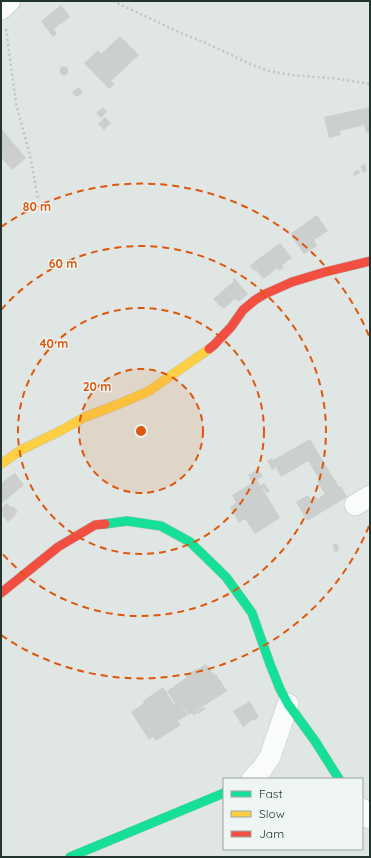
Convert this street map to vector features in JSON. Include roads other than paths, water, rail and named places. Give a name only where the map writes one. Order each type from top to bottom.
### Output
[{"type":"street","points":[[1,464],[21,450],[85,417],[149,391],[214,345],[231,327],[243,310],[265,294],[292,282],[367,257]]},
{"type":"street","points":[[1,593],[58,548],[95,525],[127,522],[161,526],[190,542],[226,576],[248,606],[252,613],[280,689],[288,704],[315,741],[338,778]]},
{"type":"street","points":[[253,778],[270,757],[288,704]]},
{"type":"street","points":[[70,857],[223,793]]}]
